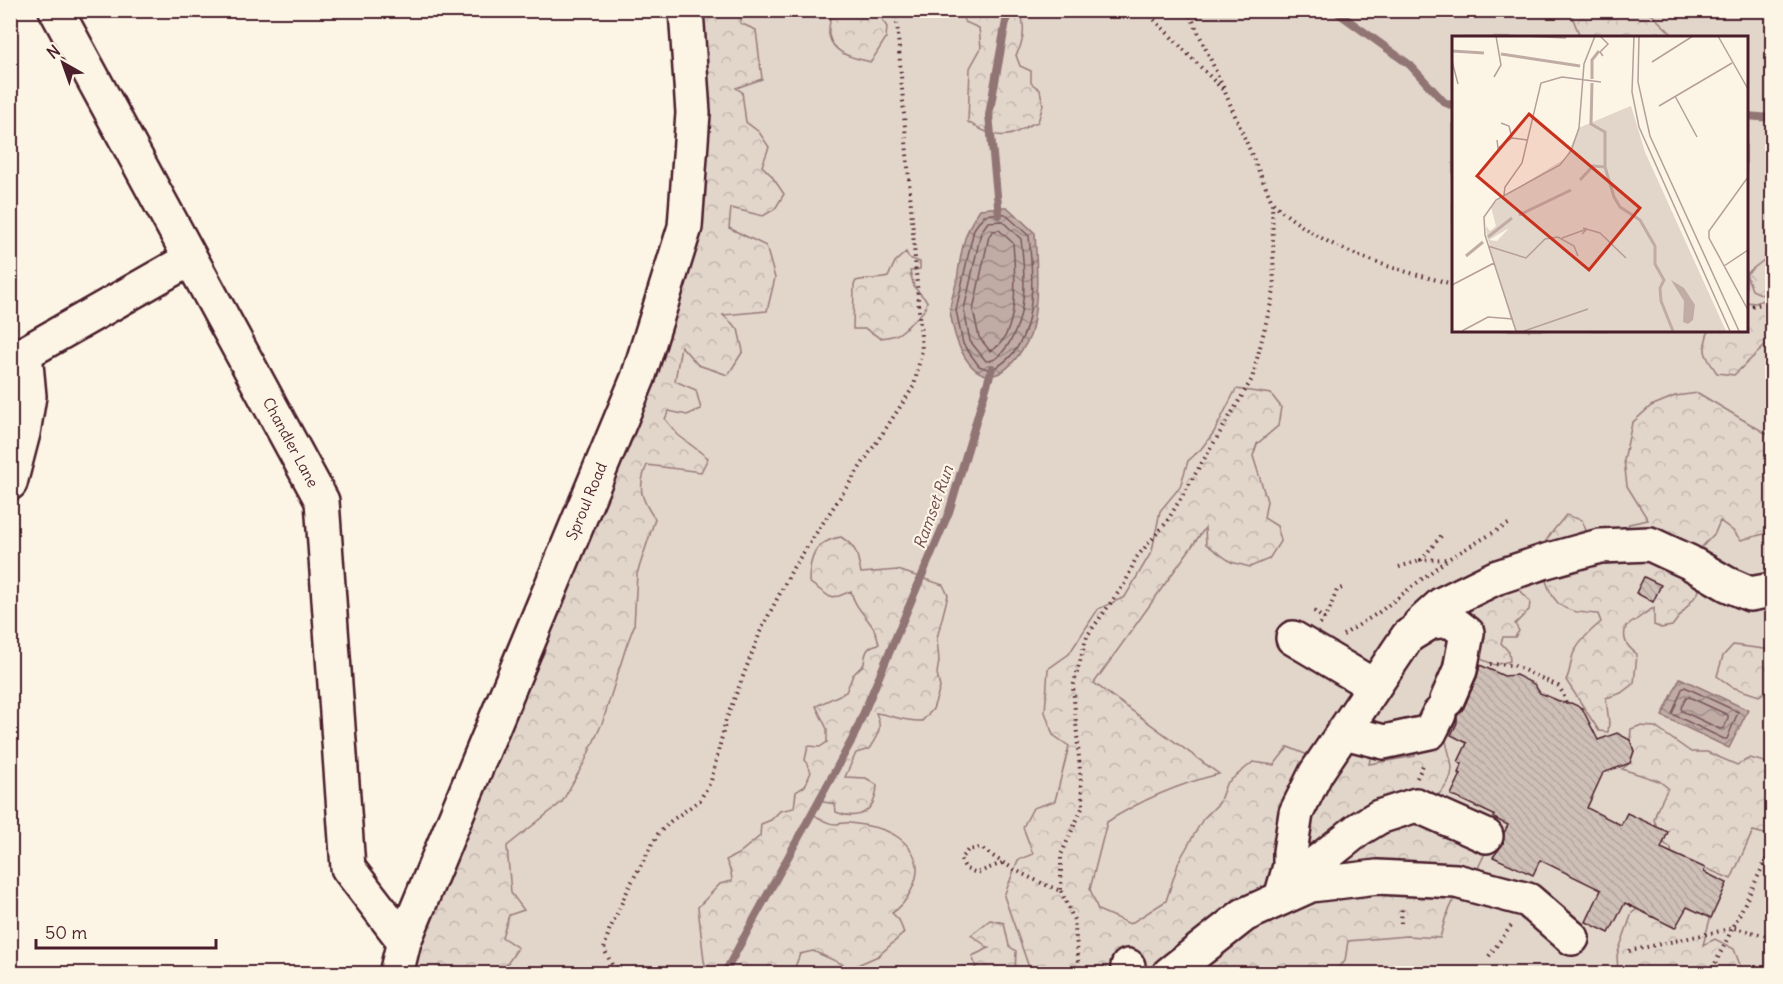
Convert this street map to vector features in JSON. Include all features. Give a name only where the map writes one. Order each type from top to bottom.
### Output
[{"type":"street","name":"Chandler Lane","points":[[56,10],[322,501],[348,868],[404,941]]},
{"type":"street","name":"Sproul Road","points":[[396,974],[404,941],[638,378],[685,227],[693,113],[686,10]]},
{"type":"street","points":[[10,483],[23,433],[29,396],[18,346],[190,259]]},
{"type":"street","points":[[1572,938],[1528,900],[1456,881],[1305,872],[1290,852],[1296,813],[1316,773],[1325,746],[1374,686],[1408,636],[1442,604],[1495,578],[1600,546],[1650,544],[1750,594],[1773,590]]},
{"type":"street","points":[[1325,746],[1384,742],[1430,732],[1460,670],[1467,633],[1450,620],[1431,622],[1408,636]]},
{"type":"street","points":[[1305,632],[1374,686]]},
{"type":"street","points":[[1169,974],[1244,915],[1281,898],[1305,872],[1359,829],[1379,817],[1416,806],[1486,836]]},
{"type":"path","points":[[627,974],[612,965],[604,949],[609,931],[630,885],[658,834],[671,821],[700,800],[711,781],[726,720],[760,630],[793,568],[914,386],[922,350],[896,10]]},
{"type":"path","points":[[1145,10],[1225,92]]},
{"type":"path","points":[[1080,974],[1074,920],[1061,891],[1061,855],[1083,806],[1073,687],[1087,636],[1125,583],[1136,558],[1166,523],[1252,379],[1274,291],[1272,202],[1188,10]]},
{"type":"path","points":[[1272,202],[1288,217],[1340,249],[1388,268],[1452,284]]},
{"type":"path","points":[[1747,307],[1773,302]]},
{"type":"path","points":[[1336,639],[1378,614],[1448,559],[1512,522]]},
{"type":"path","points":[[1420,560],[1442,536]]},
{"type":"path","points":[[1399,567],[1420,560],[1448,559]]},
{"type":"path","points":[[1305,632],[1324,619],[1338,590],[1342,588]]},
{"type":"path","points":[[1314,611],[1324,619]]},
{"type":"path","points":[[1481,662],[1495,665],[1508,663],[1530,673],[1558,687],[1566,703]]},
{"type":"path","points":[[1415,786],[1426,760]]},
{"type":"path","points":[[1002,863],[977,873],[966,869],[960,859],[968,850],[981,848],[1002,863],[1037,882],[1061,891]]},
{"type":"path","points":[[1710,974],[1773,848]]},
{"type":"path","points":[[1489,956],[1511,926]]},
{"type":"path","points":[[1629,951],[1734,928],[1773,937]]},
{"type":"green space","points":[[1576,10],[1648,11],[1674,36],[1578,36],[1579,34],[1571,14]]},
{"type":"green space","points":[[686,11],[1772,11],[1772,973],[396,974],[685,227]]},
{"type":"green space","points":[[686,11],[745,11],[740,23],[756,30],[762,79],[736,88],[742,92],[746,122],[759,132],[769,147],[762,166],[784,194],[775,209],[763,216],[731,208],[729,228],[766,246],[775,278],[767,311],[723,315],[738,329],[743,351],[728,375],[698,365],[681,346],[675,381],[696,390],[701,409],[687,415],[669,411],[665,419],[678,435],[708,458],[701,472],[647,465],[641,487],[646,505],[655,519],[637,574],[634,626],[603,721],[585,761],[562,802],[507,846],[511,893],[524,910],[509,915],[502,937],[518,948],[501,973],[398,974],[685,227]]},
{"type":"green space","points":[[831,11],[883,11],[883,21],[887,27],[886,38],[871,62],[840,51],[831,42],[829,29]]},
{"type":"green space","points":[[959,11],[1020,11],[1023,33],[1016,55],[1020,66],[1031,71],[1031,83],[1040,90],[1043,105],[1038,122],[1004,136],[985,131],[968,122],[970,68],[981,48],[979,28],[965,22]]},
{"type":"green space","points":[[906,252],[909,258],[920,262],[920,269],[910,271],[914,287],[927,301],[923,312],[903,331],[892,336],[880,338],[866,329],[853,329],[856,281],[888,277],[895,262]]},
{"type":"green space","points":[[1764,260],[1772,261],[1772,336],[1770,341],[1734,375],[1717,373],[1706,353],[1705,343],[1708,332],[1747,332],[1747,302],[1756,303],[1765,299],[1763,295],[1752,290],[1747,273]]},
{"type":"green space","points":[[1236,389],[1271,394],[1281,407],[1278,426],[1257,444],[1253,456],[1267,501],[1264,518],[1277,526],[1281,540],[1269,559],[1250,567],[1231,562],[1206,544],[1205,528],[1094,683],[1219,774],[1161,794],[1107,822],[1090,889],[1098,910],[1130,924],[1166,901],[1179,861],[1203,819],[1219,803],[1226,784],[1253,762],[1274,765],[1288,747],[1310,756],[1372,749],[1369,764],[1415,756],[1415,745],[1446,740],[1452,769],[1446,786],[1440,794],[1399,822],[1420,825],[1442,837],[1463,841],[1485,853],[1478,868],[1463,874],[1419,871],[1399,861],[1367,861],[1338,872],[1457,893],[1445,919],[1440,938],[1407,936],[1348,941],[1345,961],[1335,973],[1031,973],[1004,896],[1018,860],[1033,854],[1023,827],[1033,808],[1055,801],[1069,746],[1053,735],[1045,712],[1048,669],[1069,654],[1098,609],[1125,597],[1152,551],[1160,511],[1180,487],[1188,461],[1214,432]]},
{"type":"green space","points":[[1698,393],[1772,437],[1772,532],[1741,540],[1720,521],[1715,533],[1701,548],[1680,545],[1702,581],[1698,593],[1672,626],[1661,628],[1654,625],[1654,608],[1626,626],[1624,635],[1626,642],[1637,654],[1634,683],[1621,693],[1606,698],[1608,732],[1599,731],[1566,680],[1574,652],[1601,622],[1598,614],[1567,609],[1554,598],[1544,573],[1543,547],[1566,515],[1582,520],[1589,538],[1619,537],[1629,524],[1648,520],[1627,486],[1624,460],[1632,423],[1651,406],[1675,396]]},
{"type":"green space","points":[[841,537],[856,552],[861,573],[898,570],[943,585],[948,595],[937,638],[939,661],[937,673],[940,688],[933,709],[922,721],[876,713],[879,723],[877,735],[869,749],[856,753],[845,777],[866,778],[877,785],[874,801],[865,812],[852,816],[845,815],[836,812],[835,804],[818,801],[811,812],[829,823],[848,823],[881,829],[899,838],[909,848],[916,860],[915,882],[908,897],[892,913],[899,920],[904,933],[878,956],[851,968],[813,951],[800,954],[795,967],[789,973],[708,973],[704,961],[698,907],[720,884],[732,881],[726,860],[738,854],[760,836],[761,824],[771,820],[780,811],[794,808],[796,792],[805,786],[811,772],[805,760],[808,746],[820,747],[827,742],[827,729],[816,706],[846,692],[853,675],[864,664],[867,650],[879,644],[874,629],[857,605],[851,591],[830,597],[809,582],[810,565],[815,552],[825,542]]},
{"type":"green space","points":[[1511,579],[1530,602],[1529,610],[1515,624],[1519,631],[1515,637],[1503,637],[1501,643],[1509,652],[1510,661],[1495,665],[1471,655],[1474,636],[1466,600]]},
{"type":"green space","points":[[1733,645],[1772,650],[1772,687],[1759,696],[1732,687],[1717,676],[1723,656]]},
{"type":"green space","points":[[1639,726],[1655,727],[1691,752],[1707,752],[1737,765],[1750,758],[1772,764],[1772,836],[1753,831],[1731,879],[1705,868],[1690,868],[1672,857],[1671,848],[1665,844],[1654,820],[1668,788],[1659,781],[1622,769],[1630,763],[1634,751],[1630,740],[1631,729]]},
{"type":"green space","points":[[1655,896],[1704,901],[1710,919],[1703,945],[1715,939],[1734,949],[1740,965],[1735,973],[1618,973],[1617,955],[1632,913]]},
{"type":"green space","points":[[990,920],[1004,923],[1009,946],[1016,951],[1015,973],[968,973],[976,967],[972,956],[989,948],[971,935]]},
{"type":"water","points":[[1007,207],[1035,233],[1037,271],[1034,321],[1030,336],[1017,357],[1006,369],[995,375],[985,375],[969,363],[962,352],[953,327],[950,309],[962,247],[970,225],[980,209]]},
{"type":"water","points":[[1680,678],[1748,710],[1729,748],[1662,716]]},
{"type":"building","points":[[1644,577],[1661,585],[1653,602],[1636,593]]},
{"type":"building","points":[[1480,665],[1504,676],[1516,675],[1534,684],[1540,693],[1582,708],[1598,740],[1617,733],[1630,740],[1634,751],[1630,763],[1603,773],[1587,808],[1621,825],[1627,813],[1668,832],[1661,848],[1705,868],[1704,872],[1727,883],[1711,918],[1687,907],[1675,928],[1625,903],[1609,933],[1586,922],[1601,890],[1540,860],[1533,875],[1493,857],[1503,844],[1504,833],[1508,825],[1494,818],[1494,815],[1451,795],[1461,774],[1458,773],[1462,764],[1458,762],[1467,743],[1451,735],[1457,723],[1457,716],[1464,707],[1477,677]]},
{"type":"waterway","name":"Ramset Run","points":[[999,215],[989,115],[1008,10]]},
{"type":"waterway","points":[[1334,10],[1410,65],[1444,102],[1452,106]]},
{"type":"waterway","points":[[1747,116],[1772,118]]},
{"type":"waterway","name":"Ramset Run","points":[[724,974],[853,738],[949,512],[992,368]]}]
